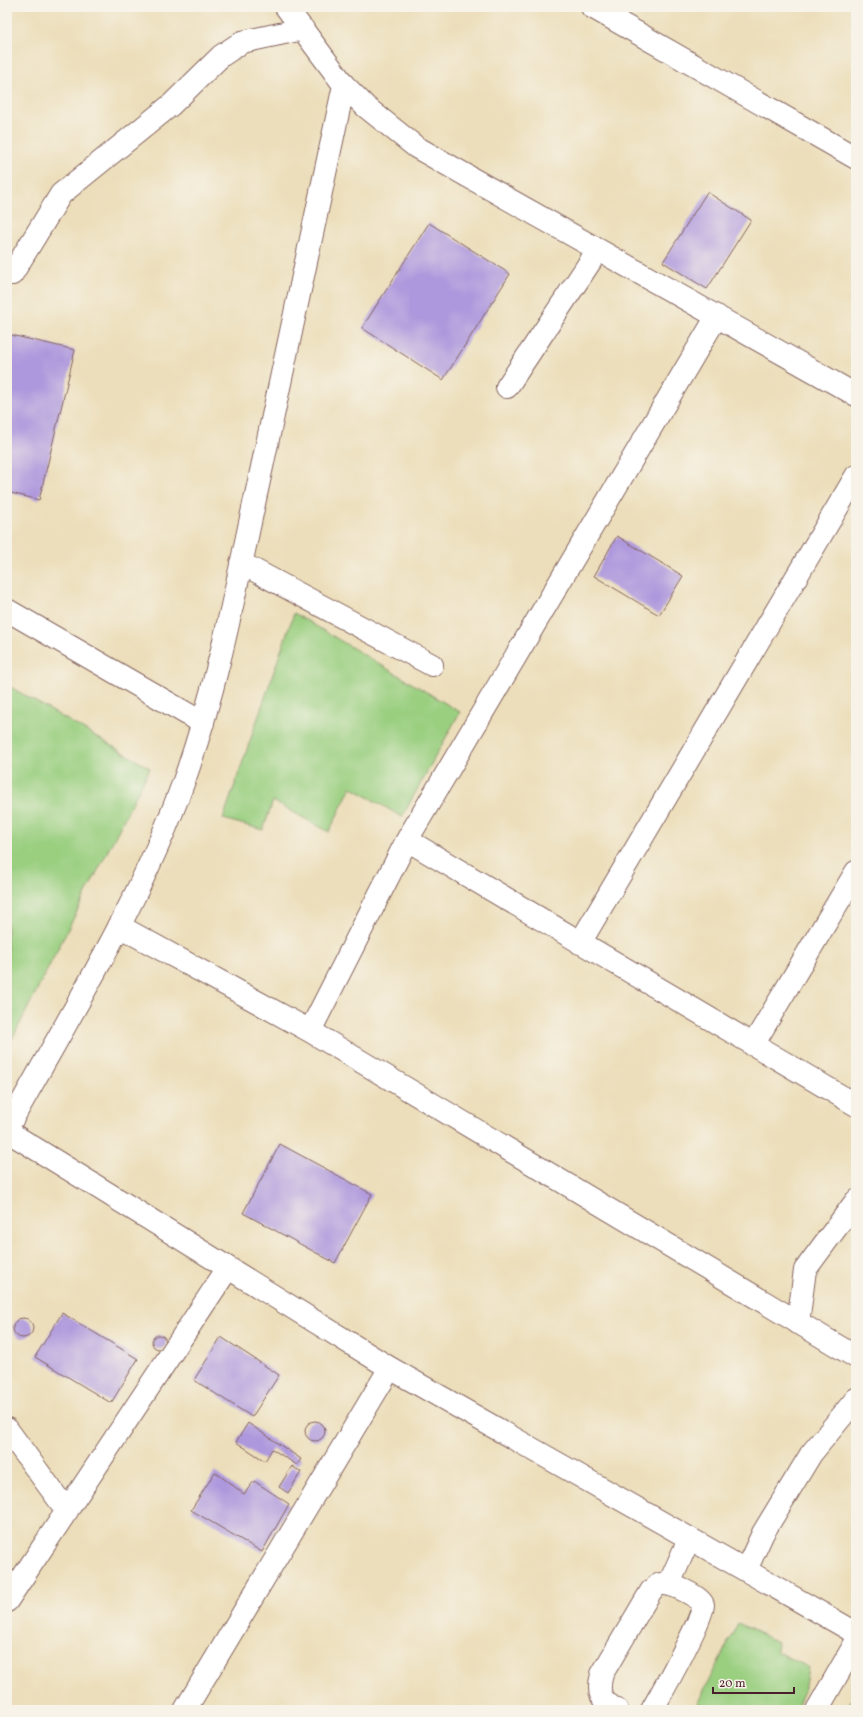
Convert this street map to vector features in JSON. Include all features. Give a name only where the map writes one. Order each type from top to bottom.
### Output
[{"type":"street","points":[[286,7],[344,85],[366,108],[416,147],[443,164],[856,395]]},
{"type":"street","points":[[592,7],[856,158]]},
{"type":"street","points":[[12,274],[61,194],[171,105],[221,56],[242,42],[303,29]]},
{"type":"street","points":[[344,85],[218,671],[203,723],[184,780],[162,835],[120,926],[7,1130],[390,1368],[856,1634]]},
{"type":"street","points":[[507,387],[598,250]]},
{"type":"street","points":[[310,1031],[407,840],[717,316]]},
{"type":"street","points":[[580,943],[856,476]]},
{"type":"street","points":[[241,563],[432,665]]},
{"type":"street","points":[[7,610],[203,723]]},
{"type":"street","points":[[407,840],[856,1105]]},
{"type":"street","points":[[754,1045],[856,872]]},
{"type":"street","points":[[120,926],[310,1031],[856,1357]]},
{"type":"street","points":[[798,1323],[805,1270],[856,1201]]},
{"type":"street","points":[[7,1601],[228,1268]]},
{"type":"street","points":[[185,1710],[390,1368]]},
{"type":"street","points":[[746,1570],[763,1533],[811,1454],[856,1399]]},
{"type":"street","points":[[7,1430],[67,1511]]},
{"type":"street","points":[[669,1584],[690,1539]]},
{"type":"street","points":[[617,1710],[602,1699],[600,1690],[602,1674],[651,1591],[655,1586],[660,1584],[669,1584],[697,1598],[703,1605],[697,1624],[652,1710]]},
{"type":"street","points":[[817,1710],[856,1642]]},
{"type":"green space","points":[[294,613],[460,712],[402,817],[351,787],[329,832],[273,801],[263,830],[223,819]]},
{"type":"green space","points":[[7,685],[150,768],[7,1049]]},
{"type":"green space","points":[[738,1623],[777,1642],[776,1651],[808,1667],[804,1692],[796,1710],[694,1710]]},
{"type":"green space","points":[[856,1695],[856,1710],[843,1710]]},
{"type":"building","points":[[707,192],[751,220],[707,289],[663,262]]},
{"type":"building","points":[[429,223],[510,274],[443,380],[362,328]]},
{"type":"building","points":[[7,334],[75,350],[39,500],[7,492]]},
{"type":"building","points":[[617,536],[683,576],[659,615],[594,576]]},
{"type":"building","points":[[280,1144],[372,1194],[335,1263],[243,1213]]},
{"type":"building","points":[[62,1313],[138,1359],[111,1403],[35,1357]]},
{"type":"building","points":[[23,1318],[30,1321],[33,1328],[30,1335],[23,1338],[16,1335],[13,1328],[16,1321]]},
{"type":"building","points":[[156,1335],[162,1335],[166,1339],[166,1345],[162,1349],[156,1349],[152,1345],[152,1339]]},
{"type":"building","points":[[221,1337],[279,1375],[252,1417],[194,1380]]},
{"type":"building","points":[[315,1421],[322,1424],[325,1431],[322,1438],[315,1441],[308,1438],[305,1431],[308,1424]]},
{"type":"building","points":[[248,1423],[301,1459],[297,1465],[272,1449],[265,1461],[236,1442]]},
{"type":"building","points":[[292,1466],[301,1472],[288,1493],[279,1487]]},
{"type":"building","points":[[215,1472],[244,1494],[254,1481],[289,1504],[262,1552],[191,1510]]}]
